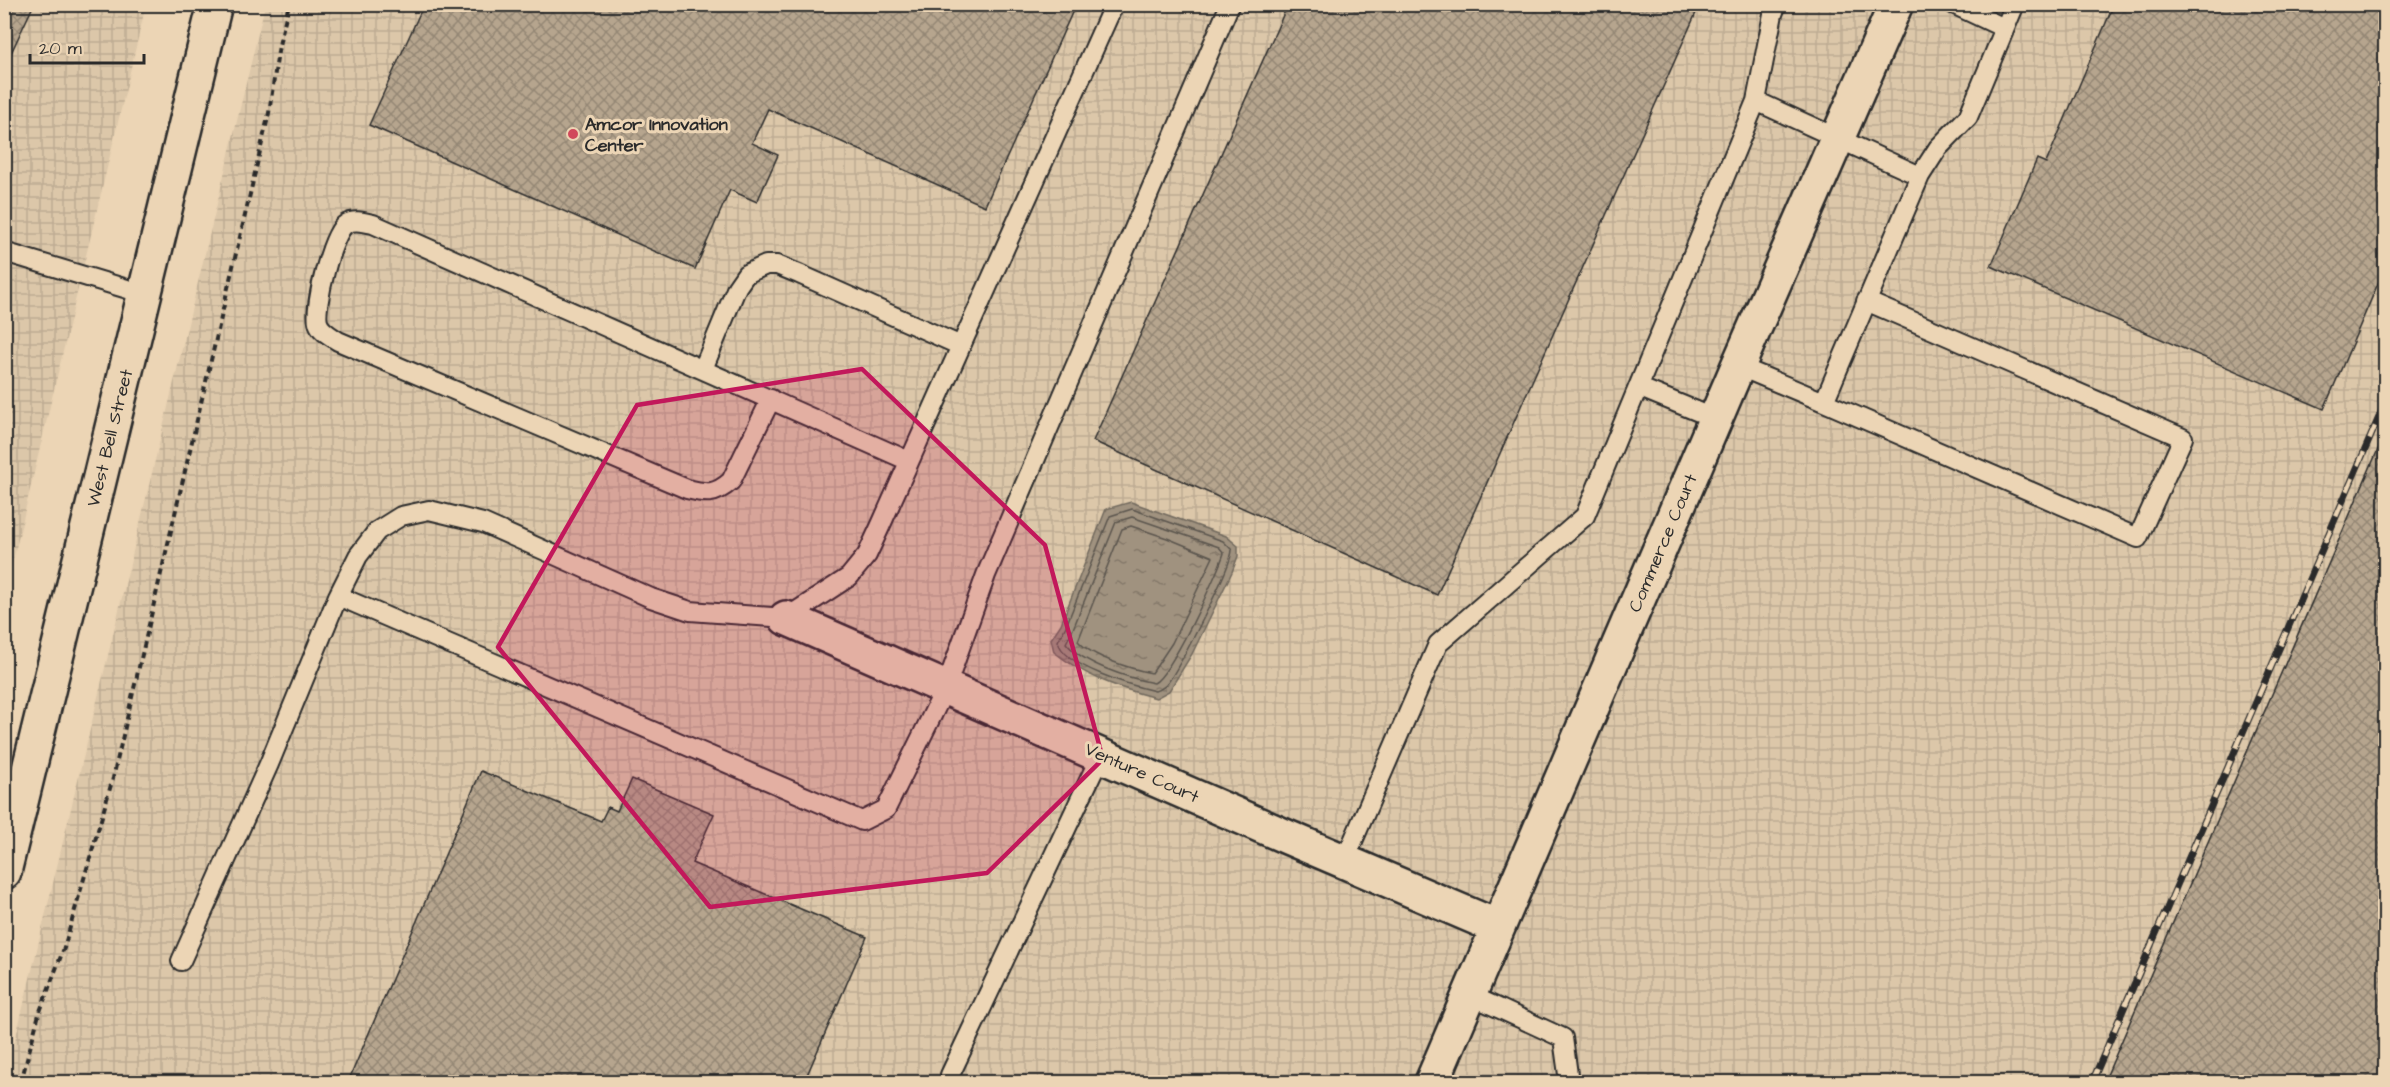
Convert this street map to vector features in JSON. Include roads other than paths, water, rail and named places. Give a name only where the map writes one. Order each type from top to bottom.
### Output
[{"type":"street","name":"West Bell Street","points":[[4,872],[215,4]]},
{"type":"street","name":"Commerce Court","points":[[1432,1083],[1738,366],[1896,4]]},
{"type":"street","name":"Venture Court","points":[[786,618],[1498,927]]},
{"type":"lane","points":[[182,961],[269,764],[338,596],[358,556],[377,531],[401,516],[429,510],[483,523],[651,598],[690,611],[786,618],[849,578],[867,555],[1114,4]]},
{"type":"lane","points":[[338,596],[862,821],[886,809],[946,687],[986,575],[1230,4]]},
{"type":"lane","points":[[1344,862],[1438,644],[1585,516],[1756,101],[1777,4]]},
{"type":"lane","points":[[1953,4],[2004,28]]},
{"type":"lane","points":[[1824,402],[1920,176],[1938,147],[1968,117],[2015,4]]},
{"type":"lane","points":[[1756,101],[1920,176]]},
{"type":"lane","points":[[771,399],[731,481],[720,491],[704,493],[687,489],[338,341],[324,332],[318,322],[318,308],[331,246],[345,224],[358,221],[373,224],[771,399],[909,461]]},
{"type":"lane","points":[[4,252],[144,294]]},
{"type":"lane","points":[[703,369],[737,288],[746,274],[766,265],[777,265],[799,274],[961,346]]},
{"type":"lane","points":[[1738,366],[2138,538],[2182,438],[1866,301]]},
{"type":"lane","points":[[1638,387],[1716,419]]},
{"type":"lane","points":[[950,1074],[1101,755]]},
{"type":"lane","points":[[1470,995],[1563,1038],[1569,1083]]},
{"type":"water","points":[[1131,502],[1226,536],[1238,546],[1238,556],[1232,572],[1192,654],[1169,691],[1156,698],[1128,690],[1077,668],[1054,652],[1051,639],[1061,624],[1106,509]]},
{"type":"railway","points":[[2092,1082],[2386,401]]},
{"type":"place","name":"Amcor Innovation Center","points":[[573,134]]}]
